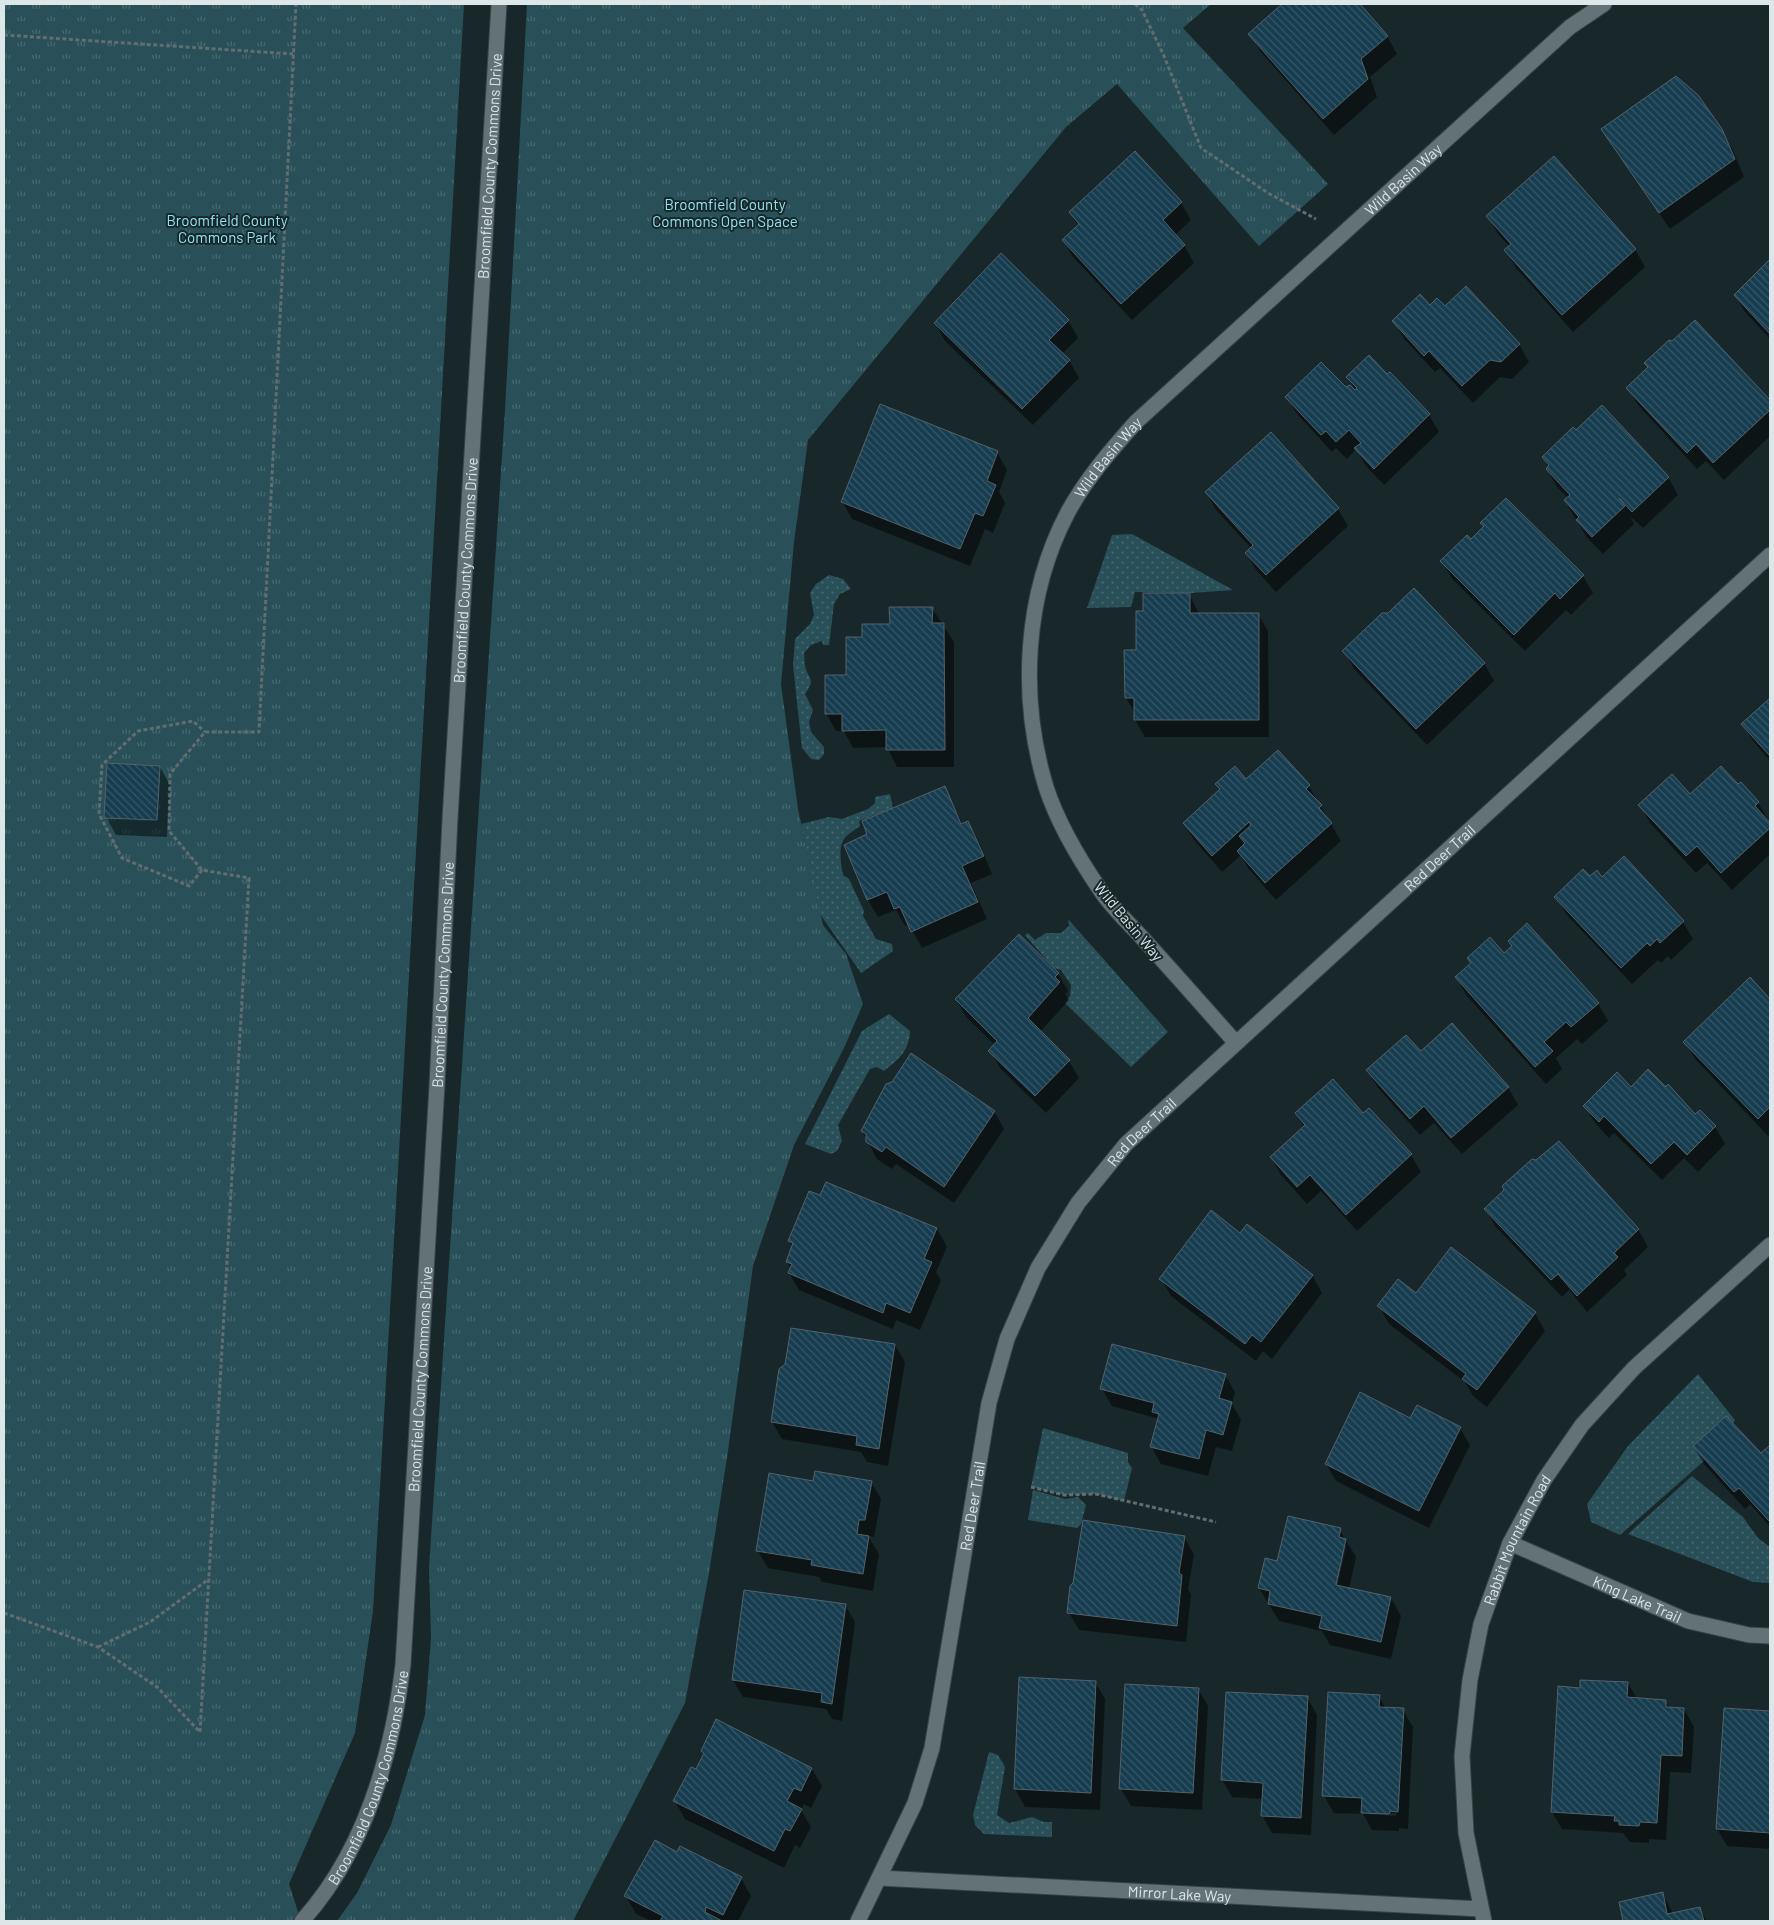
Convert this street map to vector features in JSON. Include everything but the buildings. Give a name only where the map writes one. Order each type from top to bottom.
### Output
[{"type":"street","name":"Broomfield County Commons Drive","points":[[302,1921],[339,1869],[356,1840],[366,1817],[382,1773],[396,1718],[403,1665],[437,1085],[450,819],[499,4]]},
{"type":"street","name":"Wild Basin Way","points":[[1236,1043],[1102,892],[1072,846],[1046,788],[1033,734],[1028,678],[1034,616],[1047,562],[1066,517],[1099,464],[1136,422],[1570,27],[1604,4]]},
{"type":"street","name":"Red Deer Trail","points":[[858,1921],[915,1803],[932,1748],[989,1403],[1007,1338],[1038,1268],[1078,1203],[1126,1144],[1770,555]]},
{"type":"street","name":"Rabbit Mountain Road","points":[[1482,1915],[1466,1833],[1462,1756],[1470,1680],[1481,1624],[1510,1543],[1544,1480],[1582,1425],[1634,1368],[1770,1245]]},
{"type":"street","name":"King Lake Trail","points":[[1510,1543],[1688,1621],[1749,1634],[1770,1636]]},
{"type":"street","name":"Mirror Lake Way","points":[[879,1878],[1482,1915]]},
{"type":"path","points":[[202,870],[189,886],[122,858],[98,814],[102,765],[138,730],[193,721],[205,732],[260,732],[296,4]]},
{"type":"path","points":[[1135,4],[1142,10],[1164,56],[1201,148],[1268,193],[1342,233]]},
{"type":"path","points":[[4,35],[293,54]]},
{"type":"path","points":[[4,1613],[98,1646],[157,1687],[200,1732],[249,878],[202,870],[169,831],[170,774],[205,732]]},
{"type":"path","points":[[1031,1487],[1064,1495],[1096,1494],[1216,1522]]},
{"type":"path","points":[[98,1646],[150,1622],[210,1578]]},
{"type":"green space","name":"Broomfield County Commons Park","points":[[4,4],[464,4],[373,1611],[355,1733],[289,1884],[301,1921],[4,1921]]},
{"type":"green space","name":"Broomfield County Commons Open Space","points":[[527,4],[1211,4],[1183,28],[1328,184],[1259,246],[1117,84],[1066,127],[808,440],[794,542],[781,684],[798,809],[823,925],[846,954],[863,1004],[844,1048],[794,1145],[753,1266],[728,1451],[709,1573],[685,1703],[573,1921],[337,1921],[357,1893],[391,1825],[425,1715],[431,1638],[429,1568],[505,410]]},
{"type":"green space","points":[[1132,534],[1233,590],[1191,593],[1135,592],[1131,607],[1087,608],[1112,535]]},
{"type":"green space","points":[[829,575],[843,579],[851,589],[840,594],[834,604],[829,645],[823,645],[822,641],[811,645],[804,653],[805,666],[811,680],[805,694],[813,710],[809,722],[811,732],[824,747],[824,754],[819,760],[811,759],[802,748],[793,665],[795,639],[810,624],[814,615],[810,593],[816,584]]},
{"type":"green space","points":[[890,794],[893,808],[859,821],[860,826],[845,837],[841,847],[840,856],[843,875],[849,879],[864,911],[863,916],[876,939],[892,944],[893,951],[861,973],[820,914],[801,824],[829,817],[842,819],[868,809],[875,803],[875,797]]},
{"type":"green space","points":[[1068,919],[1168,1032],[1131,1067],[1065,1003],[1070,996],[1071,985],[1061,970],[1054,968],[1025,935],[1028,933],[1035,940],[1046,933],[1061,933],[1069,926]]},
{"type":"green space","points":[[889,1014],[910,1031],[908,1044],[902,1054],[884,1071],[877,1067],[870,1069],[838,1125],[842,1141],[837,1151],[831,1154],[805,1144],[862,1031]]},
{"type":"green space","points":[[1698,1374],[1735,1420],[1733,1423],[1726,1416],[1693,1446],[1705,1460],[1620,1535],[1591,1522],[1587,1504],[1628,1446]]},
{"type":"green space","points":[[1043,1428],[1128,1453],[1128,1462],[1132,1468],[1124,1501],[1096,1494],[1064,1495],[1031,1487]]},
{"type":"green space","points":[[1692,1476],[1743,1517],[1758,1538],[1770,1547],[1770,1583],[1753,1582],[1628,1534]]},
{"type":"green space","points":[[1033,1490],[1065,1499],[1078,1497],[1086,1505],[1081,1524],[1077,1528],[1028,1520]]},
{"type":"green space","points":[[989,1752],[998,1755],[1005,1767],[997,1815],[1009,1823],[1032,1817],[1044,1822],[1052,1822],[1052,1837],[984,1834],[975,1825],[973,1815]]}]
